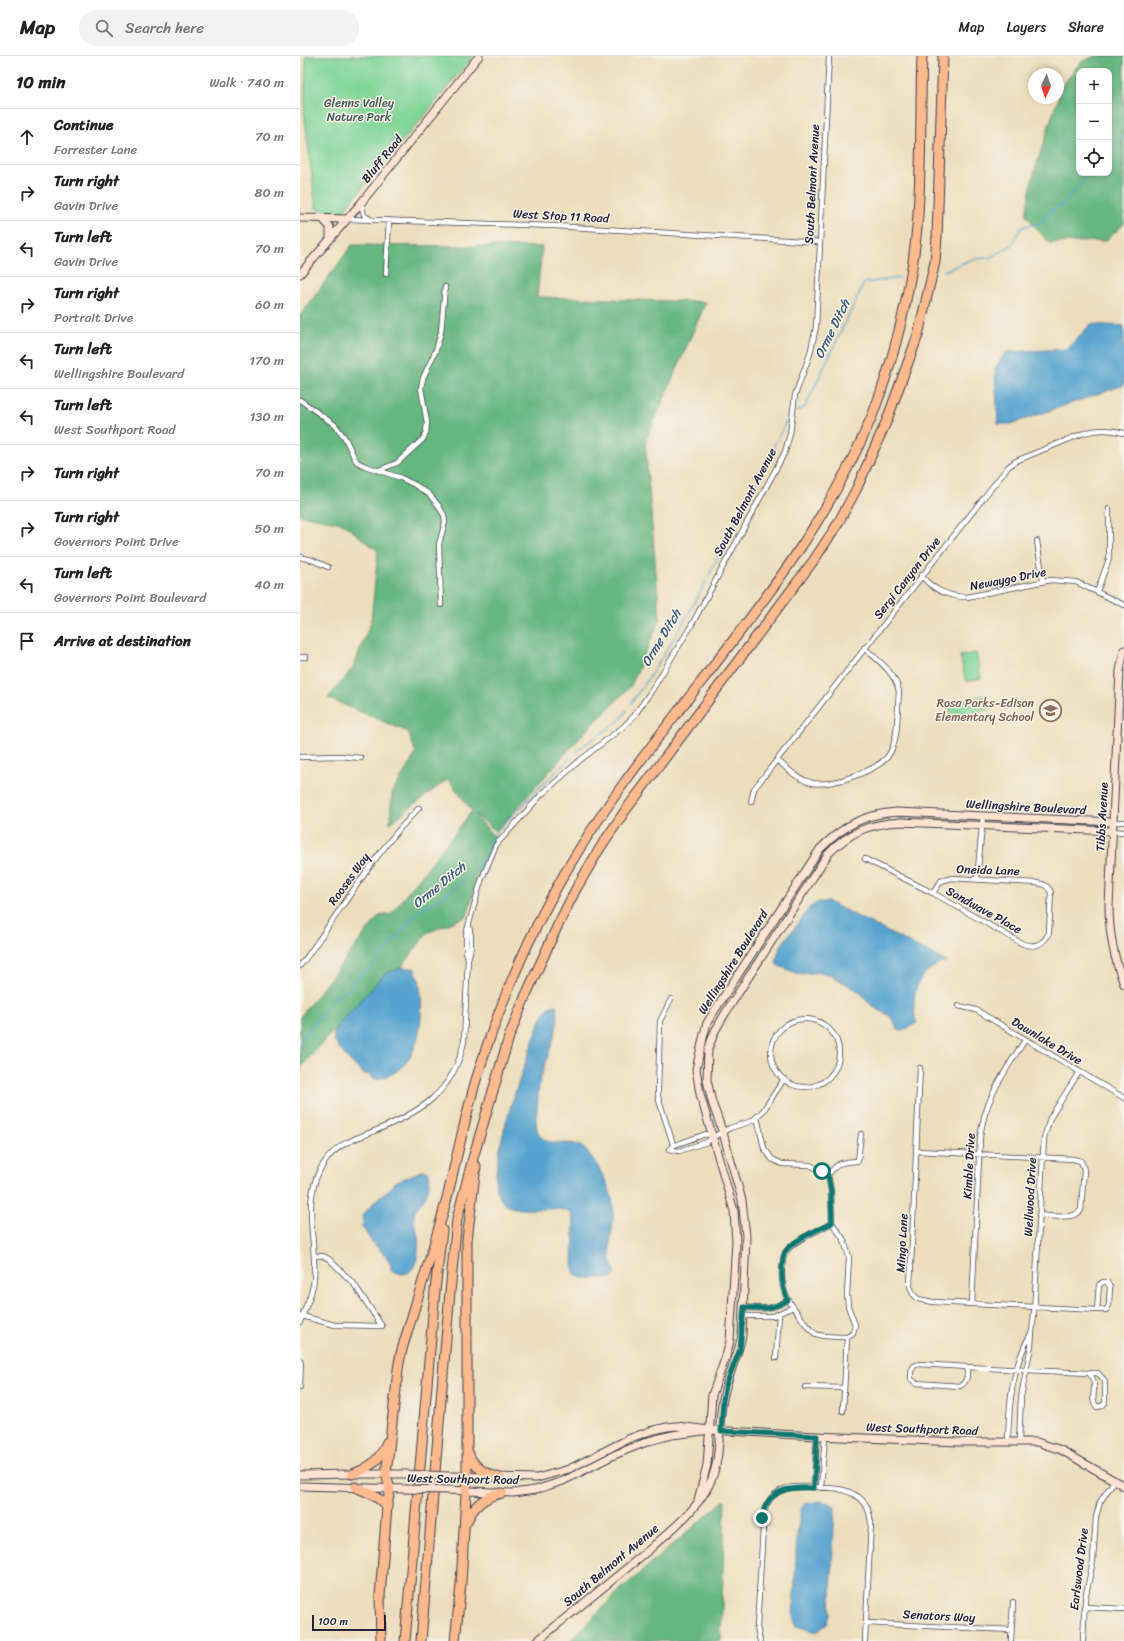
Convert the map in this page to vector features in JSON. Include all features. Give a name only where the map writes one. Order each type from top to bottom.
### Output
[{"type":"highway","points":[[381,1637],[380,1596],[387,1506],[390,1489],[386,1474],[400,1360],[447,1197],[466,1116],[484,1055],[505,997],[523,956],[558,886],[585,840],[617,792],[793,560],[840,484],[873,413],[895,345],[915,247],[918,209],[922,56]]},
{"type":"highway","points":[[421,1638],[455,1234],[462,1200],[503,1054],[525,997],[560,921],[590,865],[625,811],[814,560],[837,525],[856,490],[872,455],[898,392],[918,335],[934,262],[939,195],[943,56]]},
{"type":"highway","points":[[456,1639],[461,1584],[467,1476],[467,1240],[472,1189],[484,1122]]},
{"type":"highway","points":[[405,1637],[436,1278],[447,1197]]},
{"type":"highway","points":[[352,1474],[366,1469],[375,1463],[384,1449],[391,1429]]},
{"type":"highway","points":[[466,1442],[470,1456],[476,1467],[485,1473],[500,1478]]},
{"type":"highway","points":[[355,1488],[370,1492],[387,1506]]},
{"type":"highway","points":[[463,1534],[469,1516],[478,1504],[488,1496],[502,1492]]},
{"type":"street","name":"Bluff Road","points":[[300,274],[361,203],[479,56]]},
{"type":"street","name":"South Belmont Avenue","points":[[314,1256],[311,1210],[312,1192],[317,1176],[331,1153],[344,1143],[402,1120],[423,1108],[441,1090],[455,1068],[462,1051],[464,1041],[468,959],[472,935],[469,926],[478,890],[492,854],[502,838],[541,795],[569,769],[626,724],[652,690],[691,626],[782,461],[790,436],[795,395],[810,355],[815,335],[829,56]]},
{"type":"street","points":[[361,203],[364,215],[371,220]]},
{"type":"street","name":"West Stop 11 Road","points":[[300,218],[562,227],[820,242]]},
{"type":"street","points":[[323,219],[330,228],[330,239]]},
{"type":"street","points":[[386,274],[389,220]]},
{"type":"street","points":[[379,470],[396,463],[423,440],[426,432],[427,423],[421,388],[423,378],[436,350],[441,332],[445,287]]},
{"type":"street","points":[[300,400],[335,425],[345,438],[358,462],[365,466],[401,478],[415,485],[429,494],[444,514],[445,522],[439,544],[441,605]]},
{"type":"street","name":"Sergi Canyon Drive","points":[[751,802],[754,789],[921,575],[1008,467],[1016,461],[1094,430],[1124,433]]},
{"type":"street","points":[[1097,592],[1109,559],[1109,509]]},
{"type":"street","points":[[1037,541],[1043,581]]},
{"type":"street","points":[[300,557],[312,560],[328,567]]},
{"type":"street","name":"Newaygo Drive","points":[[921,575],[925,580],[944,593],[956,597],[967,597],[1051,580],[1076,582],[1124,605]]},
{"type":"street","points":[[777,760],[803,780],[822,784],[838,782],[877,766],[886,759],[895,740],[899,692],[898,685],[883,664],[864,648]]},
{"type":"street","name":"Tibbs Avenue","points":[[1124,650],[1120,671],[1109,920],[1114,953],[1124,984]]},
{"type":"street","points":[[300,657],[306,657]]},
{"type":"street","points":[[300,757],[340,756],[361,758]]},
{"type":"street","name":"Rooses Way","points":[[300,966],[351,892],[400,828],[419,808]]},
{"type":"street","name":"Wellingshire Boulevard","points":[[709,1430],[712,1395],[730,1341],[736,1242],[731,1197],[700,1094],[696,1069],[700,1046],[707,1023],[755,946],[820,849],[835,834],[851,823],[884,813],[1124,822]]},
{"type":"street","points":[[977,879],[983,816]]},
{"type":"street","name":"Wellingshire Boulevard","points":[[721,1431],[723,1400],[726,1385],[740,1349],[744,1316],[745,1225],[741,1194],[706,1080],[708,1049],[714,1031],[828,854],[838,844],[856,832],[867,827],[900,822],[1124,832]]},
{"type":"street","name":"Sandwave Place","points":[[864,859],[933,893],[1023,944],[1034,946],[1043,942],[1050,933],[1051,892],[1048,886]]},
{"type":"street","name":"Oneida Lane","points":[[933,893],[941,881],[946,879],[1036,882],[1048,886]]},
{"type":"street","points":[[671,999],[660,1021],[658,1097],[674,1144]]},
{"type":"street","name":"Dawnlake Drive","points":[[959,1006],[976,1010],[1124,1098]]},
{"type":"street","points":[[808,1019],[817,1021],[825,1026],[836,1039],[838,1048],[836,1066],[831,1074],[817,1084],[809,1086],[800,1086],[784,1079],[775,1069],[771,1056],[773,1041],[777,1034],[788,1024],[800,1020],[808,1019]]},
{"type":"street","name":"Kimble Drive","points":[[972,1304],[982,1122],[989,1101],[998,1082],[1025,1040]]},
{"type":"street","name":"Mingo Lane","points":[[920,1068],[910,1286],[913,1294],[918,1299],[933,1302],[1097,1310]]},
{"type":"street","name":"Wellwood Drive","points":[[1019,1441],[1020,1403],[1032,1346],[1044,1138],[1048,1123],[1079,1072]]},
{"type":"street","points":[[713,1137],[706,1134],[674,1144],[669,1149],[679,1151],[707,1142],[730,1128],[750,1122],[763,1111],[784,1079]]},
{"type":"street","points":[[757,1117],[764,1148],[772,1159],[782,1164],[810,1165],[828,1175]]},
{"type":"street","points":[[832,1223],[793,1244],[786,1252],[783,1260],[782,1282],[784,1294],[810,1329],[821,1336],[847,1337],[853,1333],[855,1325],[848,1306],[846,1295],[849,1257],[844,1240],[832,1223],[831,1191],[828,1175],[835,1166],[843,1162],[858,1161],[861,1134]]},
{"type":"street","points":[[917,1151],[1072,1159],[1080,1161],[1084,1170],[1081,1210],[1079,1213],[1073,1216],[1039,1215]]},
{"type":"street","points":[[300,1322],[302,1316],[314,1281],[314,1256],[323,1256],[329,1259],[354,1284],[382,1326],[335,1325],[302,1316]]},
{"type":"street","points":[[1107,1282],[1110,1287],[1108,1308],[1104,1310],[1097,1310],[1100,1285],[1107,1282]]},
{"type":"street","points":[[744,1307],[775,1308],[788,1300]]},
{"type":"street","points":[[744,1316],[773,1316],[793,1307]]},
{"type":"street","points":[[776,1358],[779,1314]]},
{"type":"street","name":"Wellwood Drive","points":[[1008,1441],[1010,1394],[1016,1369],[1025,1344],[1032,1332]]},
{"type":"street","points":[[843,1411],[847,1337]]},
{"type":"street","points":[[300,1360],[300,1387]]},
{"type":"street","points":[[967,1367],[966,1382],[960,1386],[916,1383],[911,1377],[911,1369],[917,1365],[967,1367],[1016,1369],[1089,1373],[1098,1373],[1105,1381],[1105,1403],[1103,1406],[1097,1407],[1094,1403],[1094,1381],[1089,1373]]},
{"type":"street","points":[[805,1387],[844,1388]]},
{"type":"street","name":"West Southport Road","points":[[300,1475],[405,1474],[529,1479],[559,1473],[628,1439],[658,1428],[682,1427],[721,1431],[821,1436],[959,1442],[1019,1441],[1044,1443],[1061,1450],[1124,1486]]},
{"type":"street","name":"South Belmont Avenue","points":[[696,1504],[706,1472],[709,1430]]},
{"type":"street","name":"West Southport Road","points":[[300,1486],[524,1492],[551,1486],[614,1455],[649,1441],[672,1435],[709,1430]]},
{"type":"street","name":"South Belmont Avenue","points":[[537,1641],[612,1581],[678,1524],[696,1504],[706,1490],[713,1476],[721,1431]]},
{"type":"street","points":[[814,1488],[821,1436]]},
{"type":"street","points":[[821,1436],[821,1488]]},
{"type":"street","name":"Earlswood Drive","points":[[1083,1641],[1084,1608],[1093,1561],[1096,1515],[1100,1502],[1114,1481]]},
{"type":"street","points":[[760,1641],[757,1629],[763,1516],[766,1504],[773,1496],[787,1488],[839,1489],[855,1495],[866,1504],[870,1515],[865,1641]]},
{"type":"street","points":[[1011,1641],[1013,1602]]},
{"type":"street","points":[[1084,1608],[1124,1609]]},
{"type":"street","name":"Senators Way","points":[[866,1623],[1011,1630]]},
{"type":"green space","name":"Glenns Valley Nature Park","points":[[306,56],[473,56],[341,213],[316,209],[304,111]]},
{"type":"green space","points":[[1096,56],[1124,56],[1124,224],[1105,241],[1049,243],[1026,215],[1032,180],[1051,119],[1056,104],[1064,104],[1064,84],[1076,68],[1076,176],[1112,176],[1112,68],[1076,68],[1081,62]]},
{"type":"green space","points":[[352,245],[542,247],[537,297],[706,302],[645,442],[660,619],[631,686],[583,734],[496,831],[474,813],[495,838],[478,876],[467,916],[427,933],[401,968],[385,974],[300,1068],[300,1017],[379,916],[391,914],[472,811],[448,779],[390,823],[392,793],[416,753],[408,732],[328,698],[353,668],[371,622],[378,551],[342,523],[300,515],[300,316]]},
{"type":"green space","points":[[976,653],[981,678],[966,682],[960,656]]},
{"type":"green space","points":[[985,695],[988,710],[952,718],[948,703]]},
{"type":"green space","points":[[725,1500],[721,1641],[570,1641],[620,1590]]},
{"type":"water","points":[[1091,324],[1124,326],[1124,385],[1011,424],[998,424],[995,368],[1006,352],[1067,349]]},
{"type":"water","points":[[820,902],[829,902],[947,962],[933,967],[919,981],[914,1002],[917,1023],[902,1031],[898,1029],[896,1030],[897,1027],[890,1016],[873,1007],[860,992],[836,978],[822,972],[798,974],[777,965],[778,953],[784,942],[808,909]]},
{"type":"water","points":[[401,968],[414,968],[417,978],[419,978],[421,1009],[417,1040],[411,1054],[403,1066],[391,1074],[375,1079],[369,1074],[365,1075],[347,1058],[334,1041],[334,1033],[339,1024],[385,974]]},
{"type":"water","points":[[556,1005],[558,1013],[556,1030],[544,1066],[539,1087],[536,1119],[537,1128],[539,1134],[547,1141],[573,1144],[582,1147],[593,1159],[609,1188],[613,1206],[610,1256],[615,1275],[612,1278],[582,1278],[575,1274],[573,1268],[574,1223],[571,1213],[564,1210],[555,1209],[515,1208],[507,1205],[501,1200],[496,1187],[496,1174],[501,1142],[515,1093],[542,1017],[548,1008]]},
{"type":"water","points":[[424,1170],[429,1172],[430,1179],[426,1195],[415,1211],[414,1217],[418,1236],[417,1259],[412,1270],[408,1273],[401,1274],[391,1270],[390,1262],[361,1227],[364,1223],[363,1215],[378,1198],[392,1187],[393,1183]]},
{"type":"water","points":[[820,1501],[830,1503],[835,1507],[830,1615],[827,1624],[816,1632],[796,1626],[793,1617],[797,1535],[801,1510],[804,1504]]},
{"type":"waterway","name":"Orme Ditch","points":[[1112,150],[1124,136]]},
{"type":"waterway","name":"Orme Ditch","points":[[944,271],[970,260],[992,257],[1012,245],[1020,229],[1043,221],[1050,211],[1064,203],[1088,176]]},
{"type":"waterway","name":"Orme Ditch","points":[[796,412],[805,407],[864,283],[900,278]]},
{"type":"waterway","name":"Orme Ditch","points":[[708,577],[786,422]]},
{"type":"waterway","name":"Orme Ditch","points":[[631,703],[671,644],[706,581]]},
{"type":"waterway","name":"Orme Ditch","points":[[577,751],[620,720],[627,710]]},
{"type":"waterway","name":"Orme Ditch","points":[[300,1041],[337,995],[349,990],[356,978],[373,965],[420,910],[450,892],[477,867],[496,831],[570,758]]},
{"type":"place","name":"Rosa Parks-Edison Elementary School","points":[[1050,710]]},
{"type":"route","points":[[762,1518],[766,1504],[777,1493],[784,1489],[793,1487],[814,1488],[817,1436],[721,1431],[721,1408],[726,1385],[740,1349],[744,1307],[775,1308],[788,1300],[784,1294],[782,1282],[783,1260],[786,1252],[793,1244],[832,1223],[831,1191],[828,1175],[822,1171]]}]
